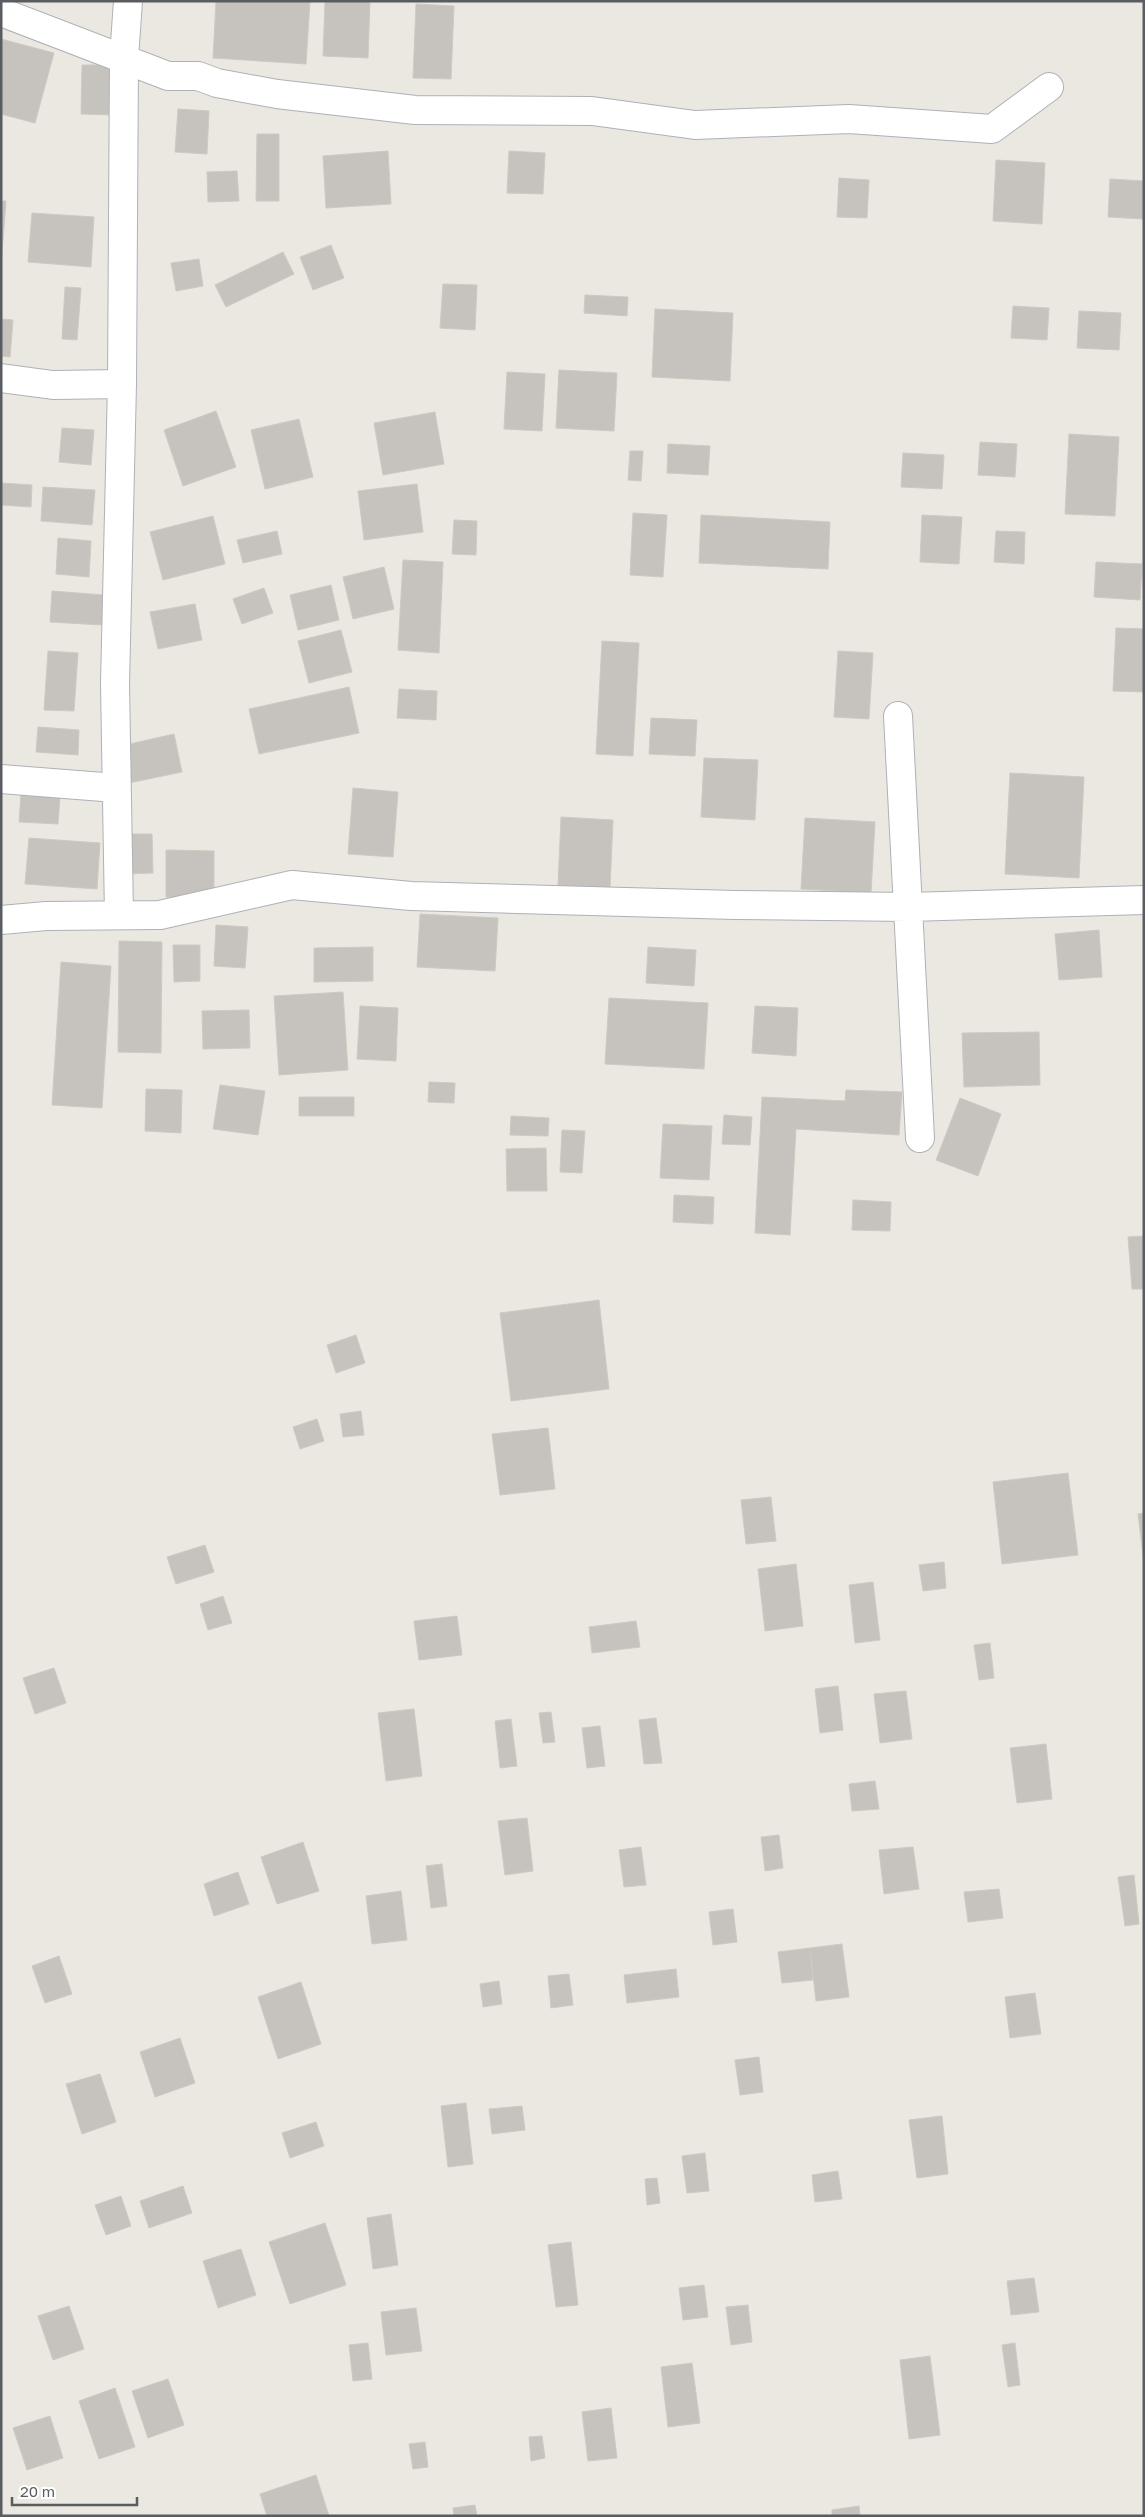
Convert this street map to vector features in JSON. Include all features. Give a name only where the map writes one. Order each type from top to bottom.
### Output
[{"type":"street","points":[[119,915],[115,684],[122,384],[124,58],[128,1]]},
{"type":"street","points":[[1,12],[168,76],[198,76],[217,83],[277,94],[415,110],[592,112],[696,124],[850,119],[992,129],[1049,87]]},
{"type":"street","points":[[1,378],[53,385],[122,384]]},
{"type":"street","points":[[898,716],[920,1138]]},
{"type":"street","points":[[1,778],[116,788]]},
{"type":"street","points":[[1,920],[46,916],[160,915],[292,885],[411,896],[735,905],[909,907],[1144,900]]},
{"type":"building","points":[[216,1],[310,1],[306,64],[213,58]]},
{"type":"building","points":[[325,1],[370,1],[368,58],[323,56]]},
{"type":"building","points":[[416,4],[454,6],[451,79],[413,78]]},
{"type":"building","points":[[1,39],[54,53],[35,123],[1,114]]},
{"type":"building","points":[[82,65],[113,65],[113,115],[81,114]]},
{"type":"building","points":[[178,109],[209,111],[207,154],[175,152]]},
{"type":"building","points":[[257,134],[279,134],[279,201],[256,201]]},
{"type":"building","points":[[388,151],[391,204],[326,208],[323,156]]},
{"type":"building","points":[[509,151],[545,153],[543,194],[507,193]]},
{"type":"building","points":[[996,160],[1045,163],[1042,224],[993,221]]},
{"type":"building","points":[[237,171],[239,201],[208,202],[207,172]]},
{"type":"building","points":[[839,178],[869,180],[867,218],[837,217]]},
{"type":"building","points":[[1110,179],[1144,181],[1144,219],[1108,217]]},
{"type":"building","points":[[1,201],[6,201],[1,266]]},
{"type":"building","points":[[32,213],[94,217],[91,267],[28,262]]},
{"type":"building","points":[[331,245],[344,278],[313,290],[300,257]]},
{"type":"building","points":[[283,252],[294,274],[226,307],[215,285]]},
{"type":"building","points":[[199,259],[203,286],[176,291],[171,263]]},
{"type":"building","points":[[443,284],[477,285],[475,330],[440,328]]},
{"type":"building","points":[[65,287],[81,288],[77,340],[62,339]]},
{"type":"building","points":[[585,295],[628,297],[627,316],[584,313]]},
{"type":"building","points":[[1013,306],[1049,308],[1047,340],[1011,338]]},
{"type":"building","points":[[655,309],[733,313],[730,381],[652,377]]},
{"type":"building","points":[[1079,311],[1121,313],[1119,350],[1077,348]]},
{"type":"building","points":[[1,319],[13,320],[10,357],[1,356]]},
{"type":"building","points":[[559,370],[617,373],[614,431],[556,428]]},
{"type":"building","points":[[507,372],[545,374],[542,431],[504,429]]},
{"type":"building","points":[[216,411],[236,467],[183,486],[164,430]]},
{"type":"building","points":[[435,412],[444,464],[383,475],[374,423]]},
{"type":"building","points":[[299,419],[313,477],[265,489],[251,430]]},
{"type":"building","points":[[62,428],[94,430],[91,465],[59,462]]},
{"type":"building","points":[[1069,434],[1119,437],[1115,516],[1065,514]]},
{"type":"building","points":[[980,442],[1017,444],[1015,477],[978,475]]},
{"type":"building","points":[[668,444],[710,446],[708,475],[667,473]]},
{"type":"building","points":[[630,451],[643,451],[641,481],[628,480]]},
{"type":"building","points":[[903,453],[944,455],[942,489],[901,487]]},
{"type":"building","points":[[1,483],[32,485],[31,507],[1,505]]},
{"type":"building","points":[[417,484],[423,532],[364,540],[358,491]]},
{"type":"building","points":[[43,487],[95,490],[92,525],[41,521]]},
{"type":"building","points":[[633,513],[667,515],[663,577],[630,575]]},
{"type":"building","points":[[701,515],[830,522],[828,569],[699,563]]},
{"type":"building","points":[[922,515],[962,517],[959,564],[920,562]]},
{"type":"building","points":[[213,516],[225,564],[163,580],[150,532]]},
{"type":"building","points":[[454,520],[477,521],[476,555],[452,554]]},
{"type":"building","points":[[277,531],[282,554],[243,563],[237,540]]},
{"type":"building","points":[[996,531],[1025,532],[1024,564],[994,562]]},
{"type":"building","points":[[58,538],[91,541],[89,577],[56,574]]},
{"type":"building","points":[[403,560],[443,562],[439,653],[398,650]]},
{"type":"building","points":[[1096,562],[1142,564],[1140,600],[1094,597]]},
{"type":"building","points":[[384,567],[394,609],[353,619],[343,577]]},
{"type":"building","points":[[331,585],[339,620],[298,630],[290,595]]},
{"type":"building","points":[[264,588],[273,613],[242,624],[233,599]]},
{"type":"building","points":[[52,591],[104,595],[102,625],[50,622]]},
{"type":"building","points":[[195,604],[202,640],[158,649],[150,612]]},
{"type":"building","points":[[1116,628],[1144,629],[1144,692],[1113,691]]},
{"type":"building","points":[[341,630],[352,672],[309,683],[298,641]]},
{"type":"building","points":[[602,641],[639,643],[633,756],[596,754]]},
{"type":"building","points":[[48,651],[78,653],[74,711],[44,710]]},
{"type":"building","points":[[838,651],[873,653],[869,719],[834,717]]},
{"type":"building","points":[[349,687],[359,733],[259,754],[249,709]]},
{"type":"building","points":[[399,689],[437,691],[436,720],[397,718]]},
{"type":"building","points":[[651,718],[697,720],[695,756],[649,754]]},
{"type":"building","points":[[38,727],[79,730],[78,755],[36,752]]},
{"type":"building","points":[[174,734],[182,772],[129,783],[121,746]]},
{"type":"building","points":[[704,758],[758,760],[755,820],[701,817]]},
{"type":"building","points":[[1010,773],[1084,777],[1079,878],[1005,874]]},
{"type":"building","points":[[353,788],[398,792],[393,857],[348,854]]},
{"type":"building","points":[[21,794],[60,797],[58,824],[19,822]]},
{"type":"building","points":[[561,817],[613,820],[610,888],[558,885]]},
{"type":"building","points":[[805,818],[875,822],[871,893],[801,889]]},
{"type":"building","points":[[123,834],[152,834],[153,873],[124,874]]},
{"type":"building","points":[[29,838],[100,843],[97,889],[25,884]]},
{"type":"building","points":[[166,850],[214,851],[214,898],[166,897]]},
{"type":"building","points":[[420,914],[498,918],[495,971],[417,967]]},
{"type":"building","points":[[216,925],[248,927],[245,968],[214,966]]},
{"type":"building","points":[[1099,930],[1102,977],[1059,980],[1055,934]]},
{"type":"building","points":[[119,941],[162,942],[161,1053],[118,1052]]},
{"type":"building","points":[[173,945],[200,945],[200,981],[174,982]]},
{"type":"building","points":[[373,947],[373,981],[314,982],[314,948]]},
{"type":"building","points":[[648,947],[696,950],[694,986],[646,983]]},
{"type":"building","points":[[61,962],[111,966],[102,1108],[52,1105]]},
{"type":"building","points":[[343,992],[348,1070],[279,1075],[274,996]]},
{"type":"building","points":[[609,998],[708,1003],[704,1069],[605,1064]]},
{"type":"building","points":[[360,1006],[398,1008],[396,1061],[357,1059]]},
{"type":"building","points":[[755,1006],[798,1008],[796,1056],[752,1053]]},
{"type":"building","points":[[249,1010],[250,1048],[203,1049],[202,1011]]},
{"type":"building","points":[[1039,1032],[1040,1085],[964,1087],[962,1033]]},
{"type":"building","points":[[429,1082],[455,1083],[454,1103],[428,1102]]},
{"type":"building","points":[[220,1085],[265,1091],[258,1135],[213,1129]]},
{"type":"building","points":[[146,1089],[182,1090],[181,1133],[145,1131]]},
{"type":"building","points":[[846,1090],[902,1092],[899,1135],[796,1129],[790,1235],[755,1233],[762,1097],[845,1101]]},
{"type":"building","points":[[299,1097],[354,1097],[354,1116],[299,1116]]},
{"type":"building","points":[[960,1098],[1001,1114],[978,1176],[936,1160]]},
{"type":"building","points":[[724,1115],[752,1117],[750,1145],[722,1144]]},
{"type":"building","points":[[511,1116],[549,1118],[548,1136],[510,1135]]},
{"type":"building","points":[[663,1124],[712,1126],[709,1180],[660,1178]]},
{"type":"building","points":[[562,1130],[585,1131],[582,1173],[560,1172]]},
{"type":"building","points":[[546,1148],[547,1191],[507,1191],[506,1149]]},
{"type":"building","points":[[674,1195],[714,1197],[713,1224],[673,1222]]},
{"type":"building","points":[[853,1200],[891,1202],[890,1231],[852,1230]]},
{"type":"building","points":[[1144,1236],[1144,1289],[1132,1289],[1128,1237]]},
{"type":"building","points":[[599,1300],[609,1389],[511,1401],[500,1313]]},
{"type":"building","points":[[356,1335],[365,1363],[336,1373],[327,1345]]},
{"type":"building","points":[[361,1411],[364,1435],[343,1437],[340,1414]]},
{"type":"building","points":[[317,1419],[324,1441],[300,1449],[293,1427]]},
{"type":"building","points":[[548,1428],[555,1489],[500,1495],[492,1434]]},
{"type":"building","points":[[1068,1473],[1078,1555],[1002,1564],[993,1482]]},
{"type":"building","points":[[771,1497],[776,1541],[746,1544],[741,1500]]},
{"type":"building","points":[[1144,1513],[1144,1555],[1143,1555],[1138,1514]]},
{"type":"building","points":[[205,1545],[214,1572],[176,1584],[167,1557]]},
{"type":"building","points":[[944,1562],[946,1588],[923,1591],[919,1565]]},
{"type":"building","points":[[796,1564],[803,1626],[765,1631],[758,1569]]},
{"type":"building","points":[[873,1582],[880,1640],[855,1643],[849,1585]]},
{"type":"building","points":[[223,1596],[232,1623],[208,1630],[200,1604]]},
{"type":"building","points":[[457,1616],[462,1655],[419,1660],[414,1621]]},
{"type":"building","points":[[636,1621],[640,1647],[592,1653],[589,1627]]},
{"type":"building","points":[[990,1643],[994,1678],[979,1680],[974,1645]]},
{"type":"building","points":[[54,1668],[66,1703],[35,1714],[23,1678]]},
{"type":"building","points":[[838,1686],[843,1730],[820,1733],[815,1689]]},
{"type":"building","points":[[906,1691],[912,1739],[880,1743],[874,1694]]},
{"type":"building","points":[[414,1709],[422,1776],[386,1781],[378,1713]]},
{"type":"building","points":[[551,1712],[555,1742],[543,1743],[539,1713]]},
{"type":"building","points":[[656,1718],[662,1763],[644,1764],[639,1720]]},
{"type":"building","points":[[511,1719],[517,1766],[500,1768],[495,1721]]},
{"type":"building","points":[[600,1726],[605,1766],[587,1768],[582,1728]]},
{"type":"building","points":[[1046,1744],[1052,1799],[1017,1803],[1010,1748]]},
{"type":"building","points":[[875,1781],[879,1809],[852,1811],[849,1784]]},
{"type":"building","points":[[527,1818],[533,1871],[505,1875],[498,1821]]},
{"type":"building","points":[[779,1835],[783,1868],[765,1871],[761,1837]]},
{"type":"building","points":[[303,1842],[319,1891],[277,1904],[261,1857]]},
{"type":"building","points":[[641,1847],[646,1885],[624,1887],[619,1850]]},
{"type":"building","points":[[913,1847],[919,1889],[884,1894],[879,1850]]},
{"type":"building","points":[[442,1864],[447,1906],[431,1908],[426,1866]]},
{"type":"building","points":[[238,1872],[249,1904],[214,1916],[204,1884]]},
{"type":"building","points":[[1134,1875],[1139,1924],[1125,1926],[1118,1877]]},
{"type":"building","points":[[999,1889],[1003,1918],[968,1922],[964,1892]]},
{"type":"building","points":[[401,1891],[407,1940],[372,1944],[366,1896]]},
{"type":"building","points":[[733,1909],[737,1942],[713,1945],[709,1912]]},
{"type":"building","points":[[842,1944],[849,1997],[816,2001],[810,1948]]},
{"type":"building","points":[[810,1948],[813,1980],[782,1983],[778,1952]]},
{"type":"building","points":[[59,1956],[72,1994],[45,2003],[32,1966]]},
{"type":"building","points":[[676,1969],[679,1997],[627,2003],[624,1975]]},
{"type":"building","points":[[569,1974],[573,2005],[551,2008],[548,1976]]},
{"type":"building","points":[[499,1981],[502,2004],[483,2007],[480,1984]]},
{"type":"building","points":[[301,1982],[321,2044],[278,2059],[258,1997]]},
{"type":"building","points":[[1035,1993],[1041,2034],[1010,2038],[1005,1997]]},
{"type":"building","points":[[180,2038],[195,2083],[155,2097],[140,2052]]},
{"type":"building","points":[[759,2057],[763,2092],[740,2095],[735,2060]]},
{"type":"building","points":[[100,2074],[116,2122],[82,2134],[66,2084]]},
{"type":"building","points":[[466,2103],[473,2164],[448,2167],[441,2106]]},
{"type":"building","points":[[522,2106],[525,2130],[492,2134],[489,2109]]},
{"type":"building","points":[[942,2116],[948,2174],[917,2178],[909,2120]]},
{"type":"building","points":[[316,2122],[324,2146],[290,2158],[282,2133]]},
{"type":"building","points":[[705,2153],[709,2191],[687,2193],[682,2156]]},
{"type":"building","points":[[838,2171],[842,2199],[815,2202],[812,2175]]},
{"type":"building","points":[[657,2178],[660,2203],[647,2205],[645,2179]]},
{"type":"building","points":[[183,2186],[192,2213],[149,2228],[140,2201]]},
{"type":"building","points":[[121,2196],[131,2226],[106,2235],[95,2205]]},
{"type":"building","points":[[391,2214],[398,2265],[373,2269],[367,2218]]},
{"type":"building","points":[[325,2223],[346,2285],[290,2304],[269,2242]]},
{"type":"building","points":[[571,2242],[578,2305],[556,2307],[548,2245]]},
{"type":"building","points":[[241,2249],[256,2295],[218,2308],[203,2261]]},
{"type":"building","points":[[1034,2278],[1039,2312],[1011,2315],[1007,2281]]},
{"type":"building","points":[[704,2285],[708,2317],[683,2320],[679,2288]]},
{"type":"building","points":[[748,2305],[752,2342],[731,2345],[726,2307]]},
{"type":"building","points":[[69,2306],[84,2349],[53,2360],[38,2316]]},
{"type":"building","points":[[416,2308],[422,2351],[386,2355],[381,2312]]},
{"type":"building","points":[[368,2343],[372,2379],[353,2381],[349,2345]]},
{"type":"building","points":[[1015,2343],[1020,2385],[1008,2387],[1002,2345]]},
{"type":"building","points":[[930,2356],[940,2435],[909,2439],[900,2360]]},
{"type":"building","points":[[692,2363],[700,2423],[668,2427],[661,2367]]},
{"type":"building","points":[[168,2379],[184,2425],[148,2438],[132,2391]]},
{"type":"building","points":[[115,2388],[135,2447],[99,2459],[79,2401]]},
{"type":"building","points":[[611,2408],[617,2458],[588,2461],[582,2412]]},
{"type":"building","points":[[50,2416],[63,2458],[27,2470],[13,2428]]},
{"type":"building","points":[[542,2436],[545,2458],[531,2461],[529,2437]]},
{"type":"building","points":[[425,2442],[428,2467],[413,2469],[409,2444]]},
{"type":"building","points":[[316,2475],[329,2516],[267,2516],[260,2494]]},
{"type":"building","points":[[475,2505],[477,2516],[454,2516],[453,2508]]},
{"type":"building","points":[[859,2506],[860,2516],[832,2516],[832,2510]]}]
